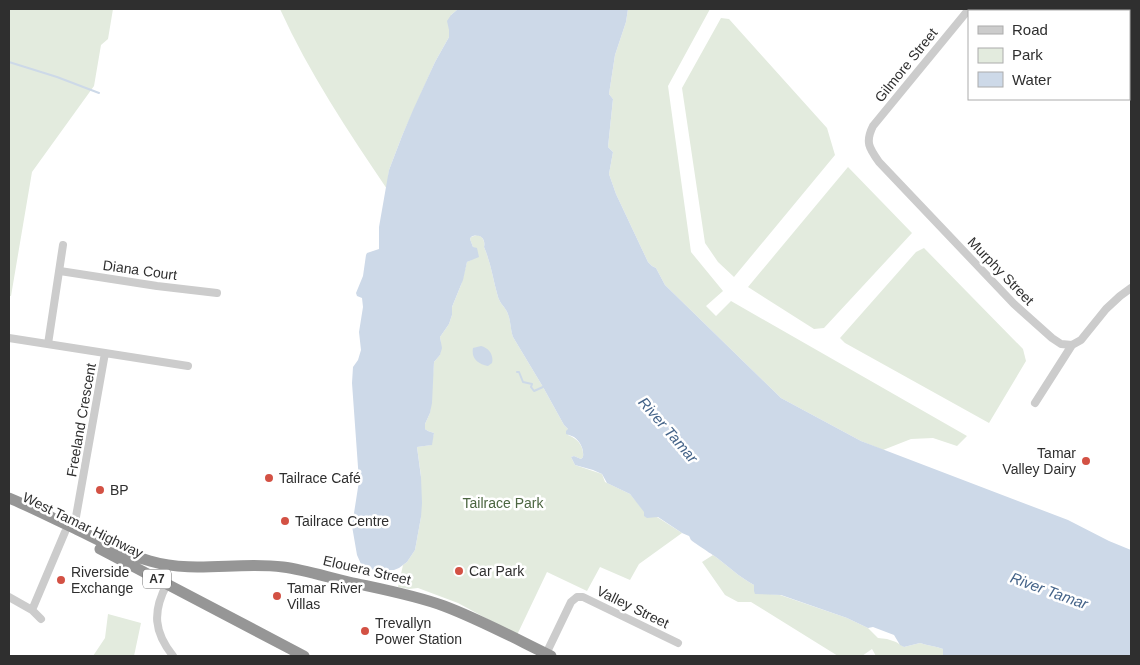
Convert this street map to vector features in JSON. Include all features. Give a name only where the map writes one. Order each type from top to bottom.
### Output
[{"type":"highway","name":"West Tamar Highway","points":[[9,498],[165,584],[304,656]]},
{"type":"highway","name":"West Tamar Highway","points":[[9,505],[149,561],[168,565]]},
{"type":"highway","points":[[165,584],[168,565]]},
{"type":"highway","name":"Elouera Street","points":[[168,565],[195,567],[242,565],[280,567],[301,570],[405,594],[446,607],[548,656]]},
{"type":"street","name":"Gilmore Street","points":[[868,139],[877,120],[968,10]]},
{"type":"street","name":"Murphy Street","points":[[868,139],[871,150],[879,162],[1014,304],[1052,338],[1061,344],[1072,345]]},
{"type":"street","points":[[48,344],[63,245]]},
{"type":"street","name":"Diana Court","points":[[60,271],[217,293]]},
{"type":"street","points":[[1035,403],[1072,345],[1081,340],[1106,309],[1131,288]]},
{"type":"street","name":"Freeland Crescent","points":[[9,338],[105,353],[76,523],[70,530],[32,610]]},
{"type":"street","points":[[105,353],[188,366]]},
{"type":"street","points":[[165,584],[159,602],[157,622],[162,640],[173,656]]},
{"type":"street","points":[[9,597],[32,610],[40,619]]},
{"type":"street","name":"Valley Street","points":[[548,656],[571,602],[577,597],[583,597],[678,643]]},
{"type":"green space","points":[[9,9],[113,9],[108,39],[101,45],[94,86],[32,172],[11,296],[9,296]]},
{"type":"green space","points":[[280,9],[458,9],[451,15],[449,37],[435,62],[402,136],[389,170],[387,189],[316,79]]},
{"type":"green space","points":[[628,9],[710,9],[668,86],[691,252],[723,291],[706,306],[716,316],[731,301],[967,436],[957,446],[933,438],[911,439],[883,450],[861,441],[781,398],[665,285],[656,268],[648,262],[616,194],[609,174],[613,152],[608,147],[613,99],[609,94],[615,55],[626,22]]},
{"type":"green space","points":[[721,18],[729,19],[827,128],[835,155],[734,277],[718,262],[705,243],[682,88]]},
{"type":"green space","points":[[848,167],[912,233],[824,328],[814,329],[748,287]]},
{"type":"green space","name":"Tailrace Park","points":[[477,235],[481,236],[484,241],[498,297],[508,313],[513,337],[568,429],[568,435],[581,446],[583,457],[581,459],[574,456],[571,457],[575,465],[602,474],[605,482],[630,494],[645,512],[657,517],[682,533],[639,564],[630,580],[600,567],[587,591],[547,572],[517,635],[458,603],[418,588],[398,587],[403,565],[415,550],[421,517],[421,476],[417,447],[431,445],[434,433],[425,429],[425,424],[430,413],[434,362],[440,355],[440,337],[449,324],[452,307],[461,285],[467,262],[471,260],[473,247],[470,239]]},
{"type":"green space","points":[[924,248],[1023,349],[1026,361],[989,423],[845,343],[840,338],[916,252]]},
{"type":"green space","points":[[713,555],[754,585],[754,589],[780,595],[847,618],[868,628],[878,638],[896,642],[904,647],[920,643],[943,649],[943,656],[876,656],[872,649],[862,656],[838,656],[751,602],[738,602],[725,595],[702,562]]},
{"type":"green space","points":[[108,614],[141,623],[134,656],[93,656],[105,638]]},
{"type":"water","name":"River Tamar","points":[[458,9],[628,9],[626,22],[615,55],[609,94],[613,99],[608,147],[613,152],[609,174],[616,194],[648,262],[656,268],[665,285],[781,398],[861,441],[1068,520],[1131,550],[1131,656],[943,656],[943,649],[920,643],[904,647],[900,645],[894,635],[873,627],[868,628],[847,618],[781,595],[755,594],[754,585],[692,541],[689,536],[658,517],[647,518],[630,494],[607,483],[602,474],[575,465],[571,457],[574,456],[581,459],[583,457],[582,446],[574,437],[566,434],[568,429],[513,337],[508,313],[498,297],[484,241],[479,236],[471,237],[470,239],[473,247],[477,248],[479,257],[467,262],[463,280],[452,307],[449,324],[440,337],[442,348],[440,355],[434,362],[432,403],[425,424],[425,429],[434,433],[432,445],[417,447],[422,503],[415,550],[407,562],[394,570],[377,571],[361,564],[357,555],[352,526],[359,481],[352,383],[353,367],[358,360],[361,350],[359,332],[363,307],[362,298],[357,296],[356,293],[363,276],[367,253],[379,249],[379,227],[389,170],[413,110],[449,37],[447,21]]},
{"type":"water","points":[[481,346],[486,348],[492,355],[492,363],[488,366],[481,364],[474,358],[473,348]]},
{"type":"waterway","points":[[9,62],[99,93]]},
{"type":"waterway","points":[[517,372],[519,372],[523,382],[532,384],[531,387],[534,391],[543,387]]},
{"type":"place","name":"Tamar Valley Dairy","points":[[1086,461]]},
{"type":"place","name":"Tailrace Café","points":[[269,478]]},
{"type":"place","name":"BP","points":[[100,490]]},
{"type":"place","name":"Tailrace Centre","points":[[285,521]]},
{"type":"place","name":"Car Park","points":[[459,571]]},
{"type":"place","name":"Riverside Exchange","points":[[61,580]]},
{"type":"place","name":"Tamar River Villas","points":[[277,596]]},
{"type":"place","name":"Trevallyn Power Station","points":[[365,631]]}]
